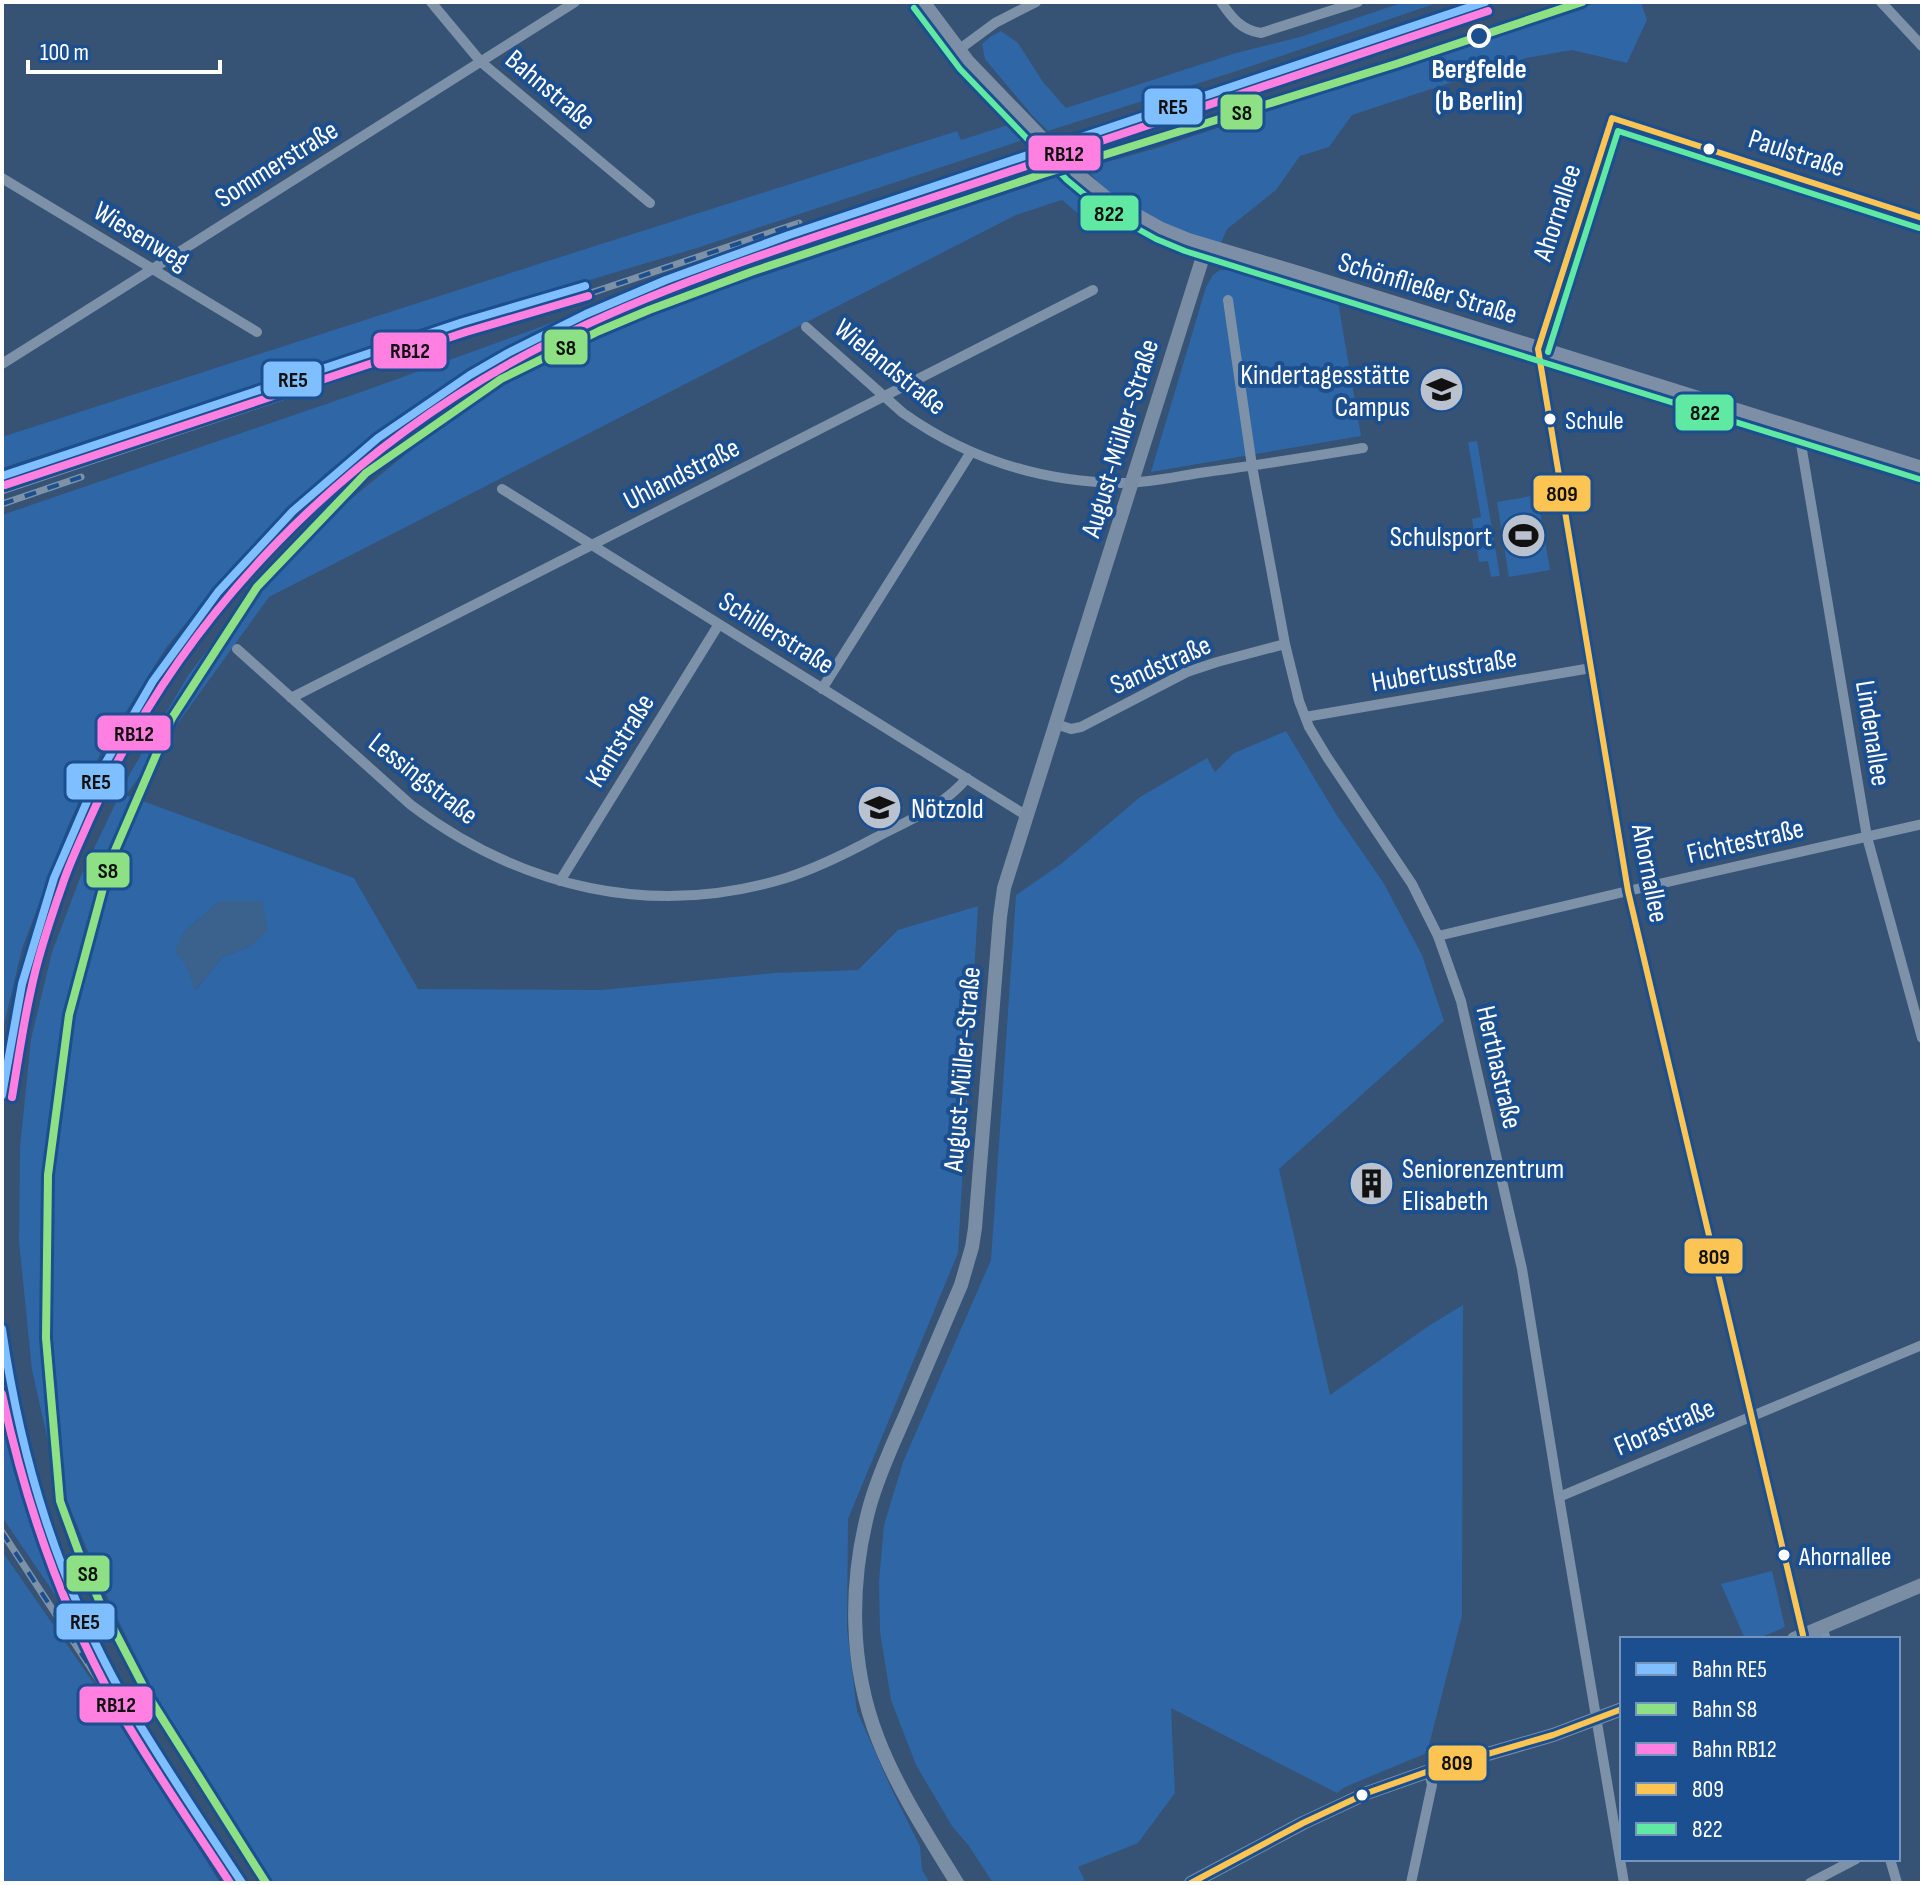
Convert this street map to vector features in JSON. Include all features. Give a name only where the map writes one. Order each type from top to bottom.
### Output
[{"type":"main road","name":"Schönfließer Straße","points":[[922,2],[957,51],[1073,172],[1102,197],[1176,237],[1922,469]]},
{"type":"main road","name":"August-Müller-Straße","points":[[957,1883],[893,1774],[869,1712],[859,1666],[855,1597],[860,1553],[876,1486],[961,1285],[972,1247],[1004,888],[1206,247]]},
{"type":"main road","points":[[1798,1637],[1824,1633],[1922,1585]]},
{"type":"main road","points":[[1191,1883],[1335,1807],[1429,1771],[1529,1742],[1620,1710]]},
{"type":"street","name":"Bahnstraße","points":[[431,2],[481,62],[650,203]]},
{"type":"street","name":"Sommerstraße","points":[[2,364],[575,2]]},
{"type":"street","points":[[957,51],[995,23],[1036,2]]},
{"type":"street","points":[[1221,2],[1236,23],[1252,32],[1261,33],[1358,2]]},
{"type":"street","points":[[1881,2],[1922,46]]},
{"type":"street","name":"Paulstraße","points":[[1612,118],[1922,218]]},
{"type":"street","name":"Ahornallee","points":[[1612,118],[1538,349],[1628,891],[1752,1416],[1798,1637]]},
{"type":"street","name":"Wiesenweg","points":[[2,178],[257,332]]},
{"type":"street","name":"Uhlandstraße","points":[[291,698],[1093,290]]},
{"type":"street","name":"Herthastraße","points":[[1228,300],[1252,466],[1285,644],[1305,717],[1327,757],[1407,876],[1438,936],[1461,1001],[1522,1269],[1620,1860]]},
{"type":"street","name":"Wielandstraße","points":[[806,327],[920,425],[971,452],[1037,474],[1081,481],[1132,483],[1363,448]]},
{"type":"street","name":"Lindenallee","points":[[1805,432],[1801,444],[1867,837],[1922,1038]]},
{"type":"street","points":[[822,689],[971,452]]},
{"type":"street","name":"Schillerstraße","points":[[502,489],[1027,816]]},
{"type":"street","name":"Kantstraße","points":[[560,881],[719,624]]},
{"type":"street","name":"Sandstraße","points":[[1056,724],[1071,729],[1081,727],[1187,672],[1285,644]]},
{"type":"street","name":"Lessingstraße","points":[[237,649],[431,820],[483,852],[534,873],[611,892],[655,895],[712,893],[762,884],[812,869],[945,800],[967,778]]},
{"type":"street","name":"Hubertusstraße","points":[[1305,717],[1591,668]]},
{"type":"street","name":"Fichtestraße","points":[[1438,936],[1922,824]]},
{"type":"street","name":"Florastraße","points":[[1559,1497],[1922,1345]]},
{"type":"street","points":[[1411,1883],[1432,1785],[1429,1771]]},
{"type":"street","name":"Herthastraße","points":[[1620,1861],[1624,1883]]},
{"type":"street","points":[[1810,1883],[1852,1861]]},
{"type":"street","points":[[1891,1861],[1897,1883]]},
{"type":"shaded area","points":[[1404,2],[1440,2],[1048,131],[985,59],[982,44],[1001,31],[1018,43],[1043,82],[1066,108]]},
{"type":"shaded area","points":[[1599,2],[1641,2],[1647,20],[1627,63],[1572,50],[1526,58],[1352,115],[1329,147],[1300,156],[1276,190],[1227,229],[1219,248],[1119,205],[1085,168],[1157,148]]},
{"type":"shaded area","points":[[1008,125],[1023,140],[700,247],[2,468],[2,437],[957,131],[961,140]]},
{"type":"shaded area","points":[[1060,176],[1103,213],[1087,221],[1062,200],[1016,215],[269,597],[126,795],[354,878],[418,989],[602,990],[774,973],[858,970],[898,930],[978,906],[958,1253],[848,1519],[847,1629],[857,1711],[920,1846],[922,1870],[930,1883],[271,1883],[162,1712],[103,1588],[55,1472],[32,1370],[19,1241],[20,1147],[31,1039],[52,952],[80,878],[128,777],[189,674],[260,582],[324,521],[440,426],[498,388],[540,364],[720,290]],"holes":[[[220,901],[262,902],[251,946],[222,957],[196,990],[186,965],[183,933]]]},
{"type":"shaded area","points":[[1220,270],[1338,302],[1361,436],[1151,472],[1206,287]]},
{"type":"shaded area","points":[[573,315],[481,362],[407,410],[326,473],[233,565],[165,649],[101,752],[68,826],[22,949],[2,1033],[2,515],[364,391]]},
{"type":"shaded area","points":[[1477,441],[1500,576],[1491,577],[1488,561],[1479,562],[1472,519],[1481,517],[1468,442]]},
{"type":"shaded area","name":"Schulsport","points":[[1537,495],[1550,570],[1509,577],[1497,502]]},
{"type":"shaded area","points":[[1286,731],[1336,814],[1383,882],[1422,955],[1444,1021],[1279,1169],[1330,1395],[1463,1305],[1462,1616],[1427,1753],[1337,1793],[1171,1708],[1175,1793],[1138,1843],[1078,1867],[1086,1883],[993,1883],[952,1826],[916,1765],[891,1700],[880,1632],[879,1581],[884,1525],[903,1462],[991,1260],[1016,895],[1061,864],[1140,797],[1207,758],[1215,772],[1234,753]]},
{"type":"shaded area","points":[[220,901],[262,901],[268,930],[251,946],[222,957],[195,991],[186,965],[175,952],[183,933]]},
{"type":"shaded area","points":[[2,1376],[26,1482],[90,1646],[2,1517]]},
{"type":"shaded area","points":[[2,1551],[129,1734],[220,1883],[2,1883]]},
{"type":"shaded area","points":[[1772,1571],[1785,1627],[1762,1637],[1744,1637],[1721,1584]]},
{"type":"railway","points":[[2,491],[799,223]]},
{"type":"railway","points":[[2,504],[81,477]]},
{"type":"railway","points":[[2,1532],[231,1883]]},
{"type":"rail line","name":"RE5","points":[[2,1095],[22,984],[54,878],[98,776],[153,681],[218,592],[293,511],[378,438],[508,353],[586,314],[666,280],[789,235],[1485,2]]},
{"type":"rail line","name":"S8","points":[[266,1883],[150,1699],[100,1603],[79,1553],[60,1501],[46,1338],[48,1175],[69,1015],[110,862],[172,718],[257,587],[366,473],[501,379],[599,331],[751,272],[1043,174],[1396,64],[1582,2]]},
{"type":"rail line","name":"RB12","points":[[12,1097],[28,1003],[49,925],[74,854],[126,747],[170,674],[221,606],[277,542],[339,484],[405,431],[476,383],[550,342],[646,298],[795,243],[1488,11]]},
{"type":"rail line","name":"RE5","points":[[2,476],[463,322],[585,286]]},
{"type":"rail line","name":"RB12","points":[[5,485],[466,332],[588,296]]},
{"type":"rail line","name":"RE5","points":[[2,1329],[32,1473],[61,1565],[80,1610],[138,1722],[242,1883]]},
{"type":"rail line","name":"RB12","points":[[2,1394],[34,1514],[78,1629],[128,1726],[230,1883]]},
{"type":"transit line","name":"822","points":[[914,8],[960,69],[1067,180],[1102,209],[1156,239],[1185,251],[1919,479]]},
{"type":"transit line","name":"809","points":[[1612,118],[1538,349],[1628,891],[1803,1635]]},
{"type":"transit line","name":"809","points":[[1612,118],[1922,218]]},
{"type":"transit line","name":"822","points":[[1548,352],[1618,131],[1919,228]]},
{"type":"transit line","name":"809","points":[[1191,1883],[1303,1823],[1367,1793],[1429,1771],[1553,1735],[1620,1710]]},
{"type":"place","name":"Bergfelde (b Berlin)","points":[[1479,36]]},
{"type":"place","name":"Kindertagesstätte Campus","points":[[1441,390]]},
{"type":"place","name":"Schule","points":[[1550,419]]},
{"type":"place","name":"Schulsport","points":[[1523,536]]},
{"type":"place","name":"Nötzold","points":[[880,808]]},
{"type":"place","name":"Seniorenzentrum Elisabeth","points":[[1371,1184]]},
{"type":"place","name":"Ahornallee","points":[[1784,1555]]}]
